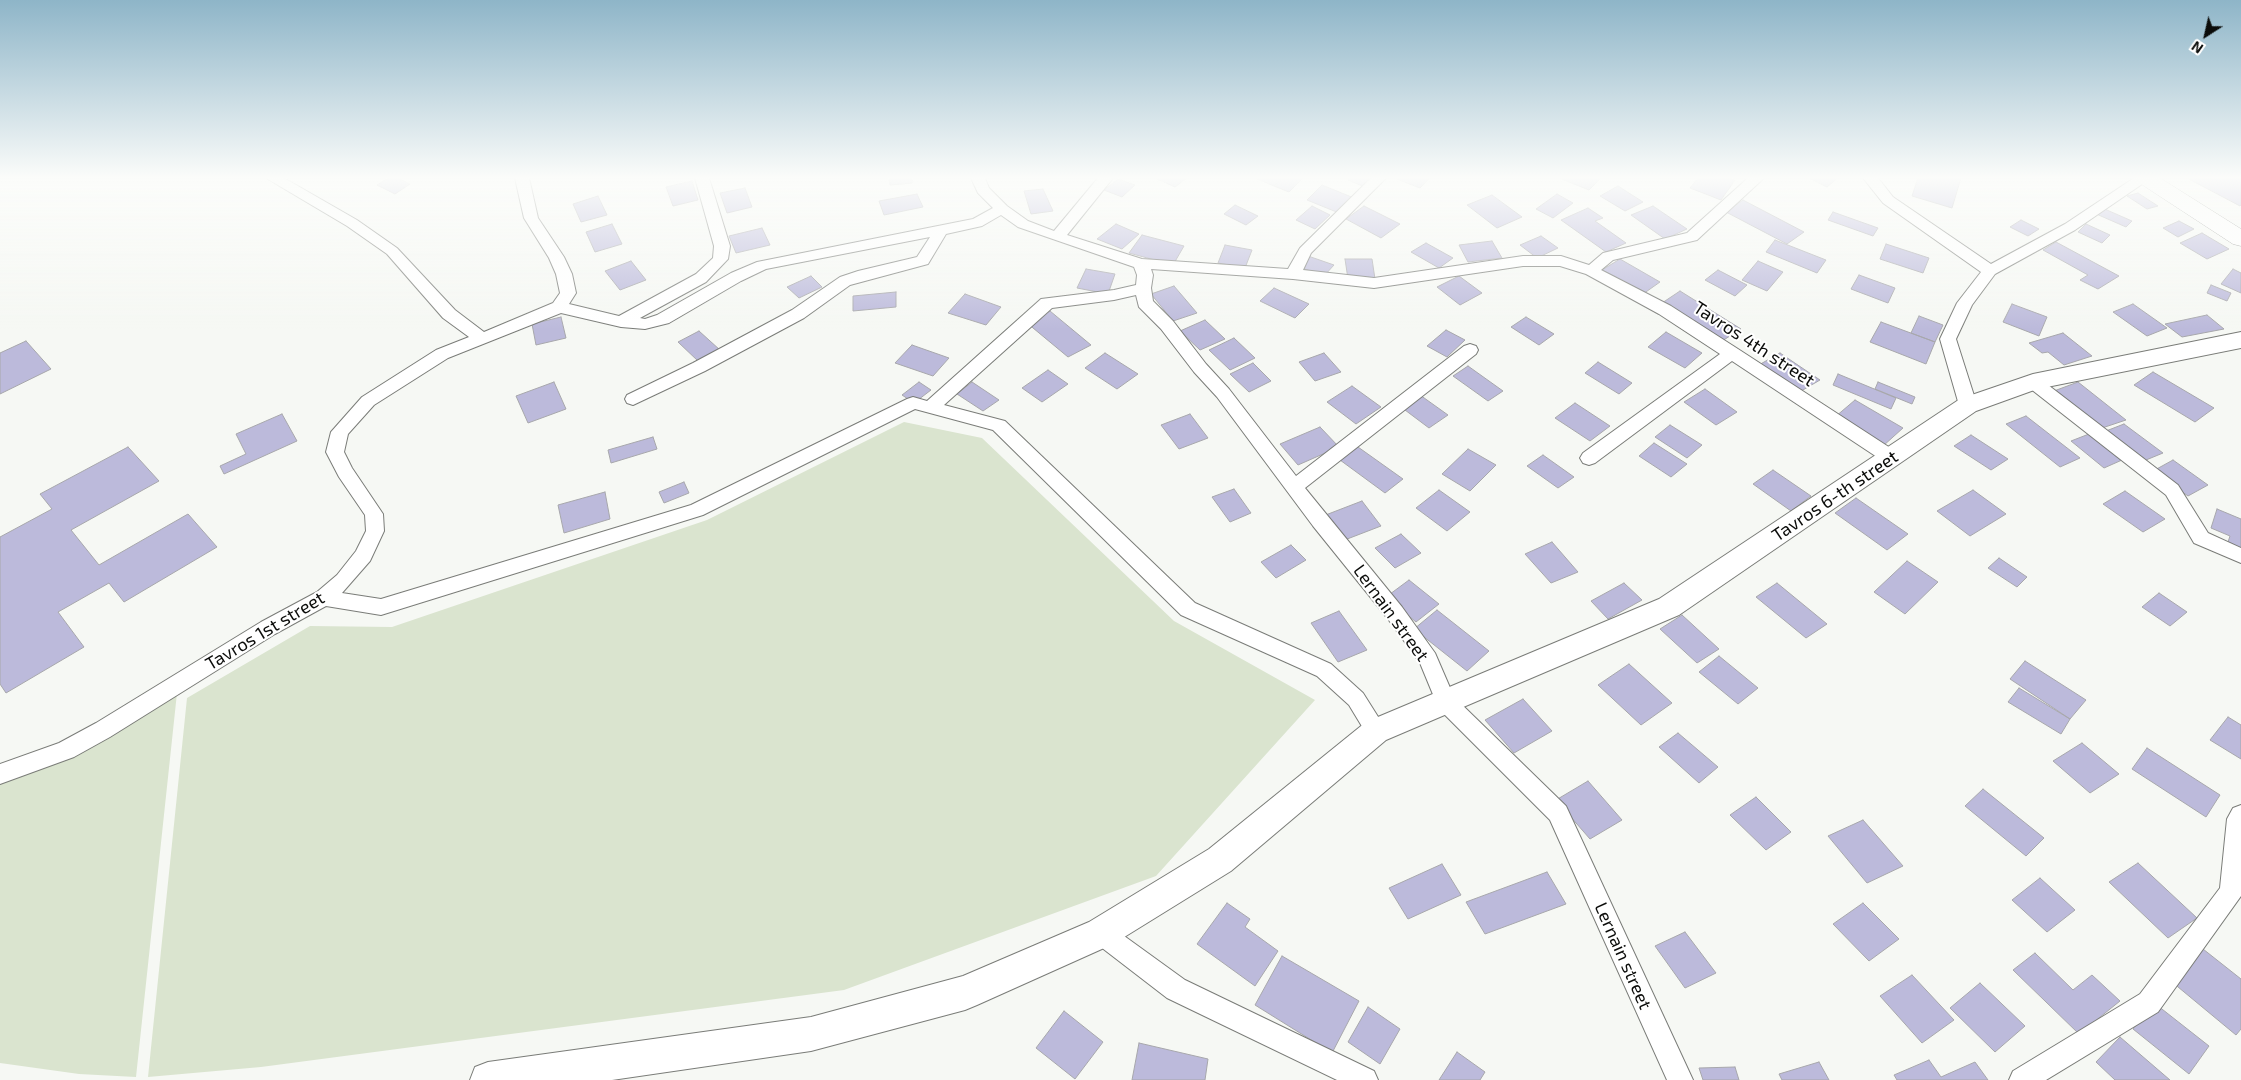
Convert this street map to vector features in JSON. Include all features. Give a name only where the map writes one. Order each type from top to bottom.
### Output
[{"type":"highway","points":[[2224,228],[2241,239]]},
{"type":"street","points":[[360,228],[392,251],[449,314],[482,339]]},
{"type":"street","points":[[537,228],[556,257],[564,274],[568,293],[559,307],[620,322],[645,324],[664,319],[736,277],[762,265],[951,228]]},
{"type":"street","points":[[620,322],[702,278],[720,259],[722,246],[717,228]]},
{"type":"street","name":"Tavros 4th street","points":[[1034,228],[1141,264],[1293,274],[1374,283],[1523,261],[1561,261],[1591,270],[1665,310],[1892,458]]},
{"type":"street","points":[[1056,237],[1063,228]]},
{"type":"street","points":[[1293,274],[1305,251],[1328,228]]},
{"type":"street","points":[[1591,270],[1608,256],[1692,237],[1701,228]]},
{"type":"street","points":[[1929,228],[1990,271]]},
{"type":"street","points":[[1968,406],[1948,339],[1965,303],[1990,271],[2067,228]]},
{"type":"street","points":[[633,399],[700,367],[798,314],[845,281],[858,276],[923,261],[942,230]]},
{"type":"street","name":"Lernain street","points":[[1141,264],[1145,275],[1143,288],[1145,303],[1223,393],[1320,521],[1396,613],[1428,659],[1446,703],[1558,813],[1680,1080]]},
{"type":"street","points":[[931,407],[1047,303],[1114,295],[1143,288]]},
{"type":"street","name":"Tavros 1st street","points":[[0,774],[66,750],[103,730],[268,628],[324,598],[344,580],[362,556],[375,532],[374,514],[364,496],[344,472],[335,452],[340,432],[368,401],[442,354],[541,316],[559,307]]},
{"type":"street","name":"Tavros 6-th street","points":[[488,1080],[812,1034],[965,993],[1100,933],[1220,860],[1376,731],[1669,607],[1968,406],[2033,382],[2241,340]]},
{"type":"street","points":[[1295,486],[1470,350]]},
{"type":"street","points":[[1589,458],[1732,353]]},
{"type":"street","points":[[2033,382],[2172,490],[2201,538],[2241,556]]},
{"type":"street","points":[[324,598],[381,607],[697,510],[913,403],[999,424],[1188,609],[1324,670],[1356,699],[1376,731]]},
{"type":"street","points":[[2022,1080],[2149,1003],[2231,892],[2238,819],[2241,815]]},
{"type":"street","points":[[1100,933],[1176,989],[1365,1080]]},
{"type":"green space","points":[[904,422],[982,438],[1174,621],[1315,700],[1156,876],[844,990],[261,1067],[148,1077],[187,698],[310,626],[392,627],[707,520]]},
{"type":"green space","points":[[177,693],[136,1077],[79,1074],[0,1063],[0,783],[68,758]]},
{"type":"building","points":[[598,228],[614,228],[622,244],[595,252],[586,232]]},
{"type":"building","points":[[762,228],[770,245],[736,253],[729,236]]},
{"type":"building","points":[[1110,228],[1126,228],[1139,234],[1122,249],[1097,239]]},
{"type":"building","points":[[1363,228],[1394,228],[1381,238]]},
{"type":"building","points":[[1573,228],[1605,228],[1626,243],[1606,252]]},
{"type":"building","points":[[1650,228],[1687,229],[1665,239]]},
{"type":"building","points":[[1757,228],[1797,228],[1804,232],[1787,244]]},
{"type":"building","points":[[1852,228],[1878,228],[1873,236]]},
{"type":"building","points":[[2013,228],[2039,229],[2028,236]]},
{"type":"building","points":[[2082,228],[2096,228],[2110,235],[2102,243],[2078,232]]},
{"type":"building","points":[[2164,228],[2194,229],[2178,237]]},
{"type":"building","points":[[2202,233],[2229,249],[2207,259],[2180,243]]},
{"type":"building","points":[[1142,235],[1184,246],[1173,265],[1129,253]]},
{"type":"building","points":[[1541,236],[1558,248],[1537,258],[1520,245]]},
{"type":"building","points":[[1775,240],[1826,260],[1817,273],[1766,252]]},
{"type":"building","points":[[1492,241],[1502,258],[1468,262],[1459,245]]},
{"type":"building","points":[[2056,242],[2119,276],[2098,289],[2080,280],[2088,275],[2043,250]]},
{"type":"building","points":[[1426,243],[1453,258],[1439,268],[1411,252]]},
{"type":"building","points":[[1886,244],[1929,258],[1923,273],[1880,259]]},
{"type":"building","points":[[1225,245],[1252,250],[1245,268],[1218,263]]},
{"type":"building","points":[[1308,256],[1334,265],[1324,276],[1299,267]]},
{"type":"building","points":[[1345,259],[1372,259],[1375,279],[1348,279]]},
{"type":"building","points":[[1620,259],[1660,282],[1643,294],[1602,270]]},
{"type":"building","points":[[631,261],[646,280],[620,290],[605,271]]},
{"type":"building","points":[[1758,261],[1783,272],[1767,291],[1742,280]]},
{"type":"building","points":[[1086,269],[1115,274],[1108,294],[1077,288]]},
{"type":"building","points":[[2233,269],[2241,273],[2241,293],[2221,284]]},
{"type":"building","points":[[1718,270],[1747,285],[1735,296],[1705,280]]},
{"type":"building","points":[[1859,275],[1895,288],[1888,303],[1851,289]]},
{"type":"building","points":[[811,276],[822,287],[799,298],[787,287]]},
{"type":"building","points":[[1459,276],[1482,293],[1460,305],[1437,287]]},
{"type":"building","points":[[2211,285],[2231,293],[2227,301],[2207,293]]},
{"type":"building","points":[[1174,286],[1197,313],[1173,321],[1151,294]]},
{"type":"building","points":[[1274,288],[1309,304],[1295,318],[1260,301]]},
{"type":"building","points":[[1680,291],[1741,329],[1722,341],[1662,303]]},
{"type":"building","points":[[896,292],[896,307],[853,311],[853,296]]},
{"type":"building","points":[[965,294],[1001,307],[986,325],[948,313]]},
{"type":"building","points":[[2012,304],[2047,317],[2039,336],[2003,322]]},
{"type":"building","points":[[2133,304],[2167,328],[2147,336],[2113,312]]},
{"type":"building","points":[[1050,311],[1091,345],[1068,357],[1027,323]]},
{"type":"building","points":[[2207,315],[2224,329],[2182,337],[2165,324]]},
{"type":"building","points":[[1919,316],[1943,325],[1935,342],[1911,333]]},
{"type":"building","points":[[561,317],[566,338],[536,345],[532,324]]},
{"type":"building","points":[[1526,317],[1554,334],[1539,345],[1511,327]]},
{"type":"building","points":[[1205,320],[1225,339],[1200,350],[1180,331]]},
{"type":"building","points":[[1881,322],[1935,342],[1926,364],[1870,342]]},
{"type":"building","points":[[1446,330],[1465,340],[1447,357],[1427,346]]},
{"type":"building","points":[[699,331],[720,350],[698,361],[678,342]]},
{"type":"building","points":[[1666,332],[1702,353],[1685,368],[1648,347]]},
{"type":"building","points":[[2063,333],[2092,356],[2064,365],[2048,352],[2042,353],[2029,343]]},
{"type":"building","points":[[1234,338],[1255,358],[1230,370],[1209,350]]},
{"type":"building","points":[[26,341],[51,369],[0,394],[0,353]]},
{"type":"building","points":[[912,345],[949,358],[933,376],[895,363]]},
{"type":"building","points":[[1105,353],[1138,374],[1117,389],[1085,368]]},
{"type":"building","points":[[1324,353],[1341,372],[1315,381],[1299,362]]},
{"type":"building","points":[[1780,353],[1820,380],[1796,394],[1757,366]]},
{"type":"building","points":[[1598,362],[1632,383],[1619,394],[1585,373]]},
{"type":"building","points":[[1253,363],[1271,381],[1249,392],[1230,374]]},
{"type":"building","points":[[1468,366],[1503,391],[1488,401],[1453,376]]},
{"type":"building","points":[[1048,370],[1068,384],[1042,402],[1022,388]]},
{"type":"building","points":[[2153,372],[2214,408],[2195,422],[2134,385]]},
{"type":"building","points":[[1838,374],[1896,398],[1891,409],[1833,385]]},
{"type":"building","points":[[554,382],[566,409],[528,423],[516,396]]},
{"type":"building","points":[[919,382],[931,390],[914,403],[902,395]]},
{"type":"building","points":[[972,382],[999,400],[983,411],[957,394]]},
{"type":"building","points":[[1878,382],[1915,397],[1912,404],[1875,389]]},
{"type":"building","points":[[2078,382],[2126,420],[2102,428],[2054,391]]},
{"type":"building","points":[[1352,386],[1381,407],[1356,424],[1327,402]]},
{"type":"building","points":[[1705,389],[1737,412],[1716,425],[1684,402]]},
{"type":"building","points":[[1420,395],[1448,415],[1429,428],[1401,407]]},
{"type":"building","points":[[1855,400],[1903,428],[1883,446],[1835,417]]},
{"type":"building","points":[[1575,403],[1610,426],[1590,441],[1555,418]]},
{"type":"building","points":[[282,414],[297,441],[224,474],[220,466],[246,454],[236,434]]},
{"type":"building","points":[[1190,414],[1208,438],[1179,449],[1161,425]]},
{"type":"building","points":[[2026,416],[2080,458],[2060,467],[2006,424]]},
{"type":"building","points":[[2124,424],[2163,453],[2146,460],[2106,431]]},
{"type":"building","points":[[1670,425],[1702,445],[1687,458],[1655,437]]},
{"type":"building","points":[[1320,427],[1339,447],[1298,465],[1280,444]]},
{"type":"building","points":[[2089,434],[2122,460],[2104,468],[2071,441]]},
{"type":"building","points":[[1971,435],[2008,459],[1991,470],[1954,446]]},
{"type":"building","points":[[653,437],[657,449],[611,463],[608,450]]},
{"type":"building","points":[[1654,443],[1687,464],[1671,477],[1639,456]]},
{"type":"building","points":[[128,447],[159,481],[71,530],[99,565],[188,514],[217,547],[124,602],[109,583],[58,612],[84,647],[6,693],[0,684],[0,537],[52,509],[40,494]]},
{"type":"building","points":[[1358,447],[1403,479],[1385,493],[1340,460]]},
{"type":"building","points":[[1468,449],[1496,465],[1470,491],[1442,474]]},
{"type":"building","points":[[1543,455],[1574,477],[1558,488],[1527,466]]},
{"type":"building","points":[[2173,460],[2208,485],[2188,496],[2153,471]]},
{"type":"building","points":[[1773,470],[1811,496],[1791,511],[1753,484]]},
{"type":"building","points":[[684,482],[689,493],[664,503],[659,492]]},
{"type":"building","points":[[1234,489],[1251,513],[1230,522],[1212,497]]},
{"type":"building","points":[[1439,490],[1470,512],[1447,531],[1416,508]]},
{"type":"building","points":[[1973,490],[2006,514],[1970,536],[1937,511]]},
{"type":"building","points":[[2125,491],[2165,519],[2143,532],[2103,504]]},
{"type":"building","points":[[605,492],[610,519],[564,533],[558,505]]},
{"type":"building","points":[[1856,498],[1908,534],[1887,550],[1835,513]]},
{"type":"building","points":[[1362,501],[1381,526],[1342,541],[1323,516]]},
{"type":"building","points":[[2217,509],[2241,519],[2241,551],[2227,545],[2230,536],[2211,528]]},
{"type":"building","points":[[1401,534],[1421,553],[1395,568],[1375,548]]},
{"type":"building","points":[[1552,542],[1578,572],[1551,583],[1525,554]]},
{"type":"building","points":[[1291,545],[1306,560],[1276,578],[1261,562]]},
{"type":"building","points":[[1999,558],[2027,577],[2017,587],[1988,568]]},
{"type":"building","points":[[1907,561],[1938,582],[1905,614],[1874,592]]},
{"type":"building","points":[[1409,580],[1439,604],[1416,622],[1386,597]]},
{"type":"building","points":[[1624,583],[1642,600],[1608,619],[1591,601]]},
{"type":"building","points":[[1777,583],[1827,624],[1806,638],[1756,597]]},
{"type":"building","points":[[2159,593],[2187,612],[2170,626],[2142,607]]},
{"type":"building","points":[[1437,610],[1489,651],[1467,671],[1414,629]]},
{"type":"building","points":[[1339,611],[1367,650],[1338,662],[1311,623]]},
{"type":"building","points":[[1682,615],[1719,649],[1697,663],[1660,629]]},
{"type":"building","points":[[1719,656],[1758,688],[1738,704],[1699,672]]},
{"type":"building","points":[[2025,661],[2086,700],[2070,719],[2010,679]]},
{"type":"building","points":[[1629,664],[1672,703],[1641,725],[1598,685]]},
{"type":"building","points":[[2019,688],[2070,719],[2061,734],[2008,702]]},
{"type":"building","points":[[1523,699],[1552,731],[1514,753],[1485,720]]},
{"type":"building","points":[[2228,717],[2241,725],[2241,759],[2210,740]]},
{"type":"building","points":[[1678,733],[1718,767],[1699,783],[1659,747]]},
{"type":"building","points":[[2082,743],[2119,774],[2090,793],[2053,761]]},
{"type":"building","points":[[2147,748],[2220,795],[2206,817],[2132,769]]},
{"type":"building","points":[[1588,781],[1622,820],[1590,839],[1556,800]]},
{"type":"building","points":[[1983,789],[2044,838],[2026,856],[1965,806]]},
{"type":"building","points":[[1756,797],[1791,832],[1766,850],[1730,815]]},
{"type":"building","points":[[1863,820],[1903,866],[1867,883],[1828,836]]},
{"type":"building","points":[[2138,863],[2197,918],[2168,938],[2109,882]]},
{"type":"building","points":[[1442,864],[1461,895],[1408,919],[1389,888]]},
{"type":"building","points":[[1547,872],[1566,904],[1485,934],[1466,902]]},
{"type":"building","points":[[2040,878],[2075,910],[2047,932],[2012,900]]},
{"type":"building","points":[[1227,903],[1250,919],[1245,927],[1278,951],[1255,986],[1197,944]]},
{"type":"building","points":[[1863,903],[1899,939],[1869,961],[1833,924]]},
{"type":"building","points":[[1685,932],[1716,973],[1685,988],[1655,946]]},
{"type":"building","points":[[2203,949],[2241,979],[2241,1029],[2236,1035],[2172,982]]},
{"type":"building","points":[[2035,953],[2073,990],[2092,975],[2120,1001],[2079,1034],[2013,970]]},
{"type":"building","points":[[1282,956],[1359,1001],[1332,1053],[1255,1005]]},
{"type":"building","points":[[1912,975],[1954,1020],[1922,1043],[1880,996]]},
{"type":"building","points":[[1980,983],[2025,1026],[1995,1052],[1950,1008]]},
{"type":"building","points":[[2153,1002],[2209,1046],[2189,1074],[2133,1029]]},
{"type":"building","points":[[1368,1007],[1400,1029],[1380,1064],[1348,1042]]},
{"type":"building","points":[[1064,1011],[1103,1042],[1075,1079],[1036,1048]]},
{"type":"building","points":[[2120,1037],[2170,1080],[2115,1080],[2096,1062]]},
{"type":"building","points":[[1139,1043],[1208,1059],[1205,1080],[1132,1080]]},
{"type":"building","points":[[1457,1052],[1485,1072],[1480,1080],[1439,1080]]},
{"type":"building","points":[[1929,1060],[1941,1077],[1975,1062],[1988,1080],[1897,1080],[1894,1075]]},
{"type":"building","points":[[1819,1062],[1829,1080],[1782,1080],[1779,1074]]},
{"type":"building","points":[[1735,1067],[1739,1080],[1703,1080],[1699,1068]]}]
